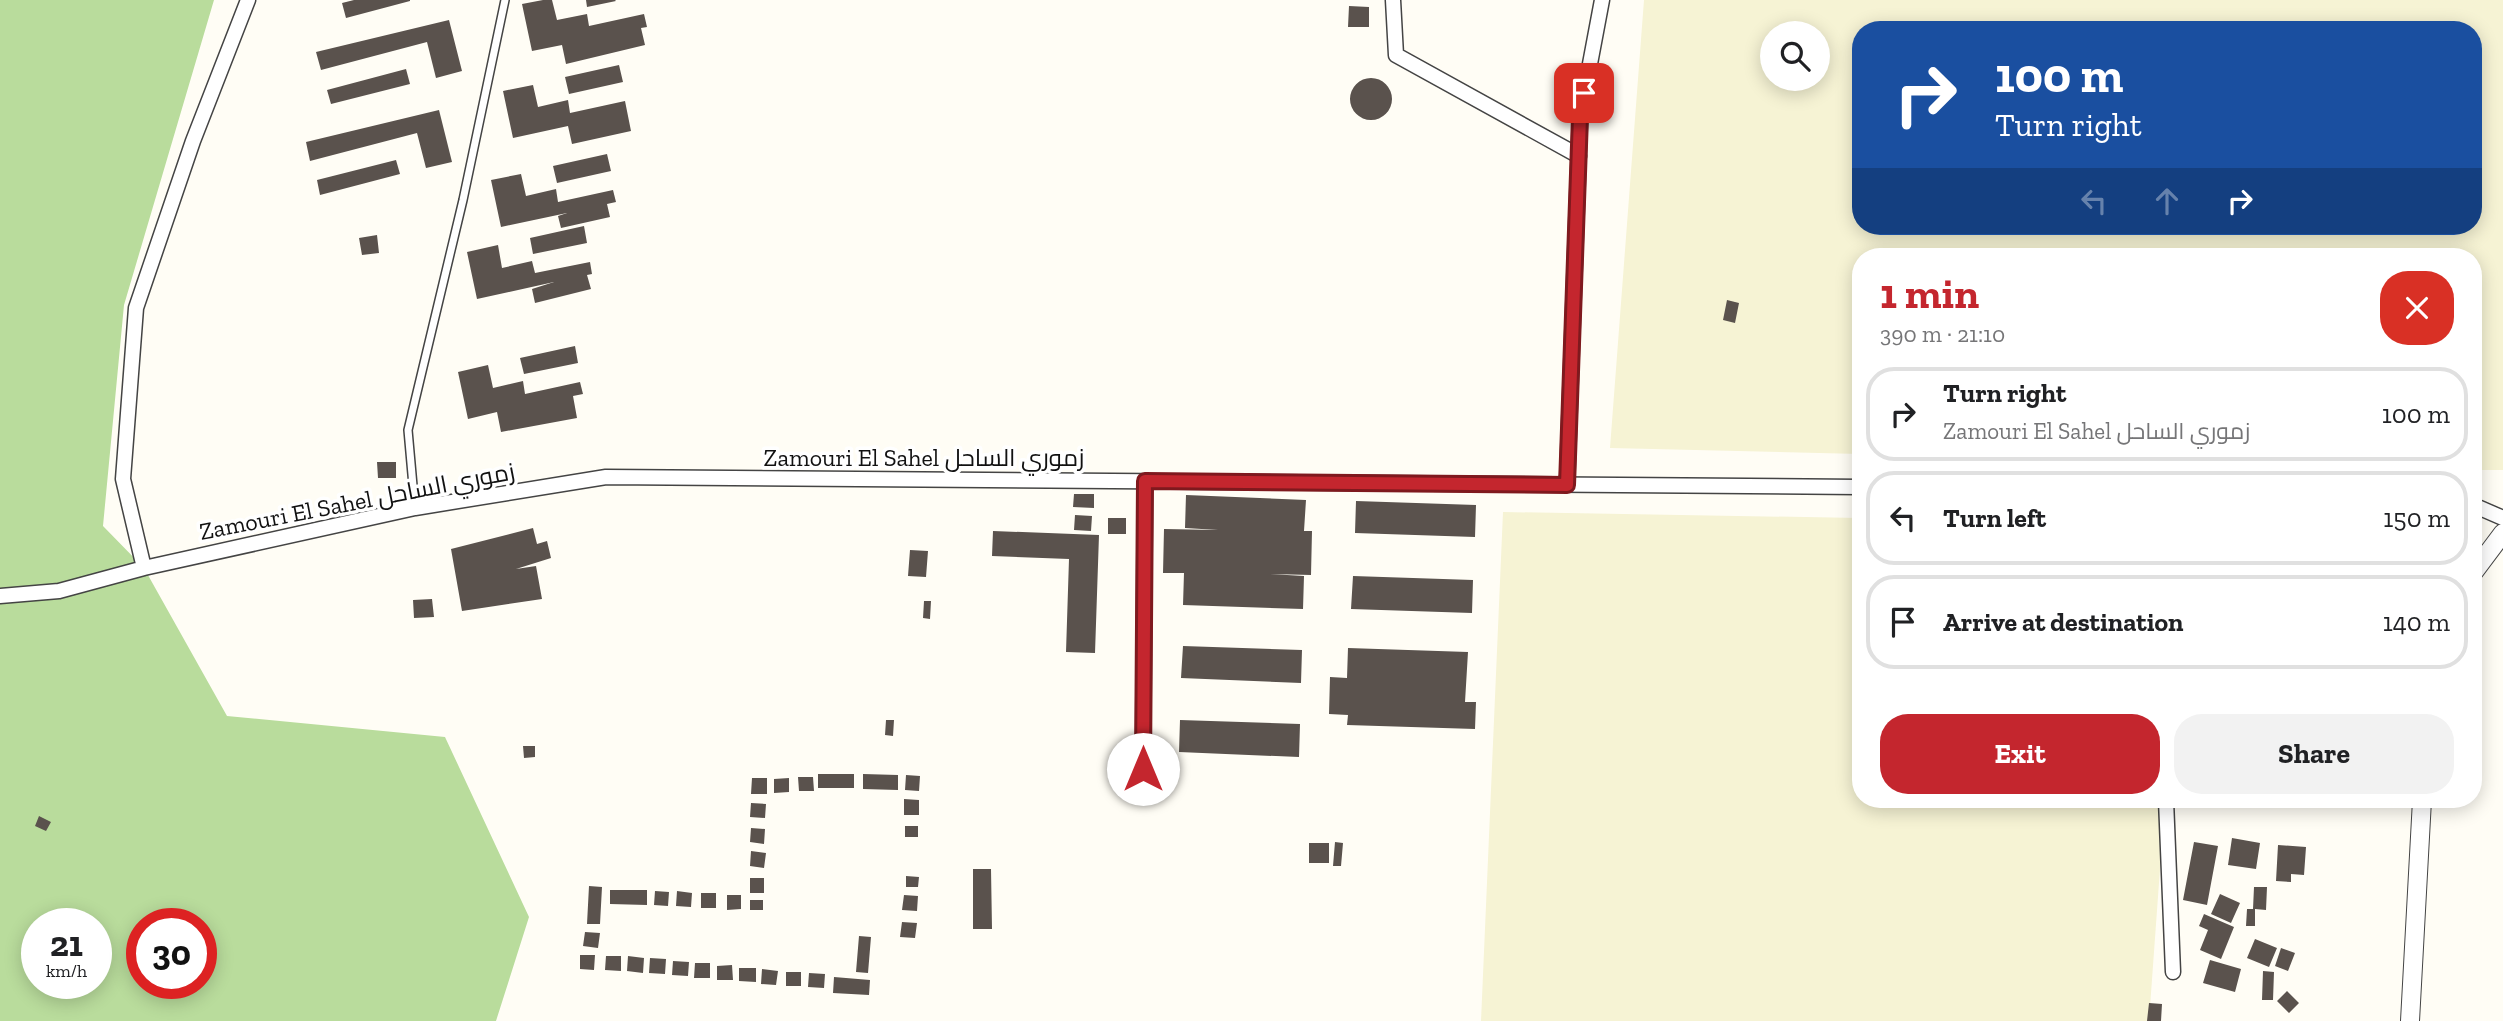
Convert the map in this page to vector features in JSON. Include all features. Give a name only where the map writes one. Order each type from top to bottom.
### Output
[{"type":"street","points":[[144,568],[123,480],[136,308],[193,141],[248,0]]},
{"type":"street","points":[[1394,0],[1395,55],[1579,156]]},
{"type":"street","points":[[1567,485],[1580,117],[1602,0]]},
{"type":"street","name":"Zamouri El Sahel زموري الساحل","points":[[0,596],[60,591],[144,568],[415,508],[606,477],[1852,487]]},
{"type":"street","points":[[1143,769],[1145,481]]},
{"type":"street","points":[[2482,509],[2503,518]]},
{"type":"street","points":[[2482,561],[2503,533]]},
{"type":"street","points":[[2166,808],[2173,972]]},
{"type":"street","points":[[2410,1021],[2422,808]]},
{"type":"lane","points":[[415,508],[408,430],[463,200],[505,0]]},
{"type":"shaded area","points":[[1644,0],[2503,0],[2503,470],[2482,470],[2482,248],[1852,248],[1852,454],[1610,448]]},
{"type":"shaded area","points":[[1503,512],[1852,518],[1852,808],[2164,808],[2149,1021],[1481,1021]]},
{"type":"green space","points":[[0,0],[214,0],[124,305],[103,526],[144,568],[227,716],[445,737],[529,917],[496,1021],[0,1021]]},
{"type":"building","points":[[354,0],[410,1],[346,18],[342,3]]},
{"type":"building","points":[[552,0],[557,20],[587,14],[589,26],[644,14],[647,27],[641,28],[645,45],[566,64],[562,45],[532,51],[522,4]]},
{"type":"building","points":[[586,0],[615,0],[616,1],[587,7]]},
{"type":"building","points":[[1349,6],[1369,7],[1369,27],[1348,27]]},
{"type":"building","points":[[449,20],[462,71],[436,78],[427,42],[321,70],[316,52]]},
{"type":"building","points":[[619,65],[623,82],[569,94],[565,77]]},
{"type":"building","points":[[406,69],[410,84],[331,104],[327,90]]},
{"type":"building","points":[[1371,78],[1386,84],[1392,99],[1386,114],[1371,120],[1356,114],[1350,99],[1356,84]]},
{"type":"building","points":[[533,85],[538,107],[568,100],[570,113],[625,101],[631,131],[572,144],[568,126],[513,138],[503,91]]},
{"type":"building","points":[[439,110],[452,162],[426,168],[417,133],[310,161],[306,142]]},
{"type":"building","points":[[607,154],[611,171],[557,183],[553,166]]},
{"type":"building","points":[[396,160],[400,174],[320,195],[317,180]]},
{"type":"building","points":[[521,174],[526,196],[556,189],[558,202],[613,190],[616,202],[607,204],[610,217],[561,228],[558,216],[567,213],[501,227],[491,180]]},
{"type":"building","points":[[584,226],[587,243],[533,254],[530,238]]},
{"type":"building","points":[[377,235],[379,253],[362,255],[359,238]]},
{"type":"building","points":[[498,245],[502,268],[532,261],[535,273],[590,262],[592,274],[587,275],[591,289],[535,303],[532,289],[554,282],[477,299],[467,252]]},
{"type":"building","points":[[1727,300],[1739,303],[1735,323],[1723,320]]},
{"type":"building","points":[[575,346],[578,363],[524,374],[520,358]]},
{"type":"building","points":[[488,365],[493,388],[523,381],[525,394],[580,382],[583,394],[573,396],[577,418],[501,432],[497,412],[468,419],[458,372]]},
{"type":"building","points":[[377,462],[396,462],[396,478],[378,478]]},
{"type":"building","points":[[1074,494],[1094,494],[1094,508],[1073,507]]},
{"type":"building","points":[[1186,495],[1306,500],[1304,531],[1312,531],[1311,575],[1270,574],[1304,576],[1303,609],[1183,605],[1184,573],[1163,573],[1164,529],[1218,530],[1185,528]]},
{"type":"building","points":[[1356,501],[1476,505],[1475,537],[1355,533]]},
{"type":"building","points":[[1075,515],[1092,516],[1091,531],[1074,530]]},
{"type":"building","points":[[1108,518],[1126,518],[1126,534],[1108,534]]},
{"type":"building","points":[[533,528],[537,544],[547,541],[551,558],[516,569],[536,566],[542,599],[462,611],[451,549]]},
{"type":"building","points":[[993,531],[1099,535],[1095,653],[1066,652],[1069,559],[992,556]]},
{"type":"building","points":[[910,550],[928,551],[926,577],[908,576]]},
{"type":"building","points":[[1353,576],[1473,580],[1472,613],[1351,609]]},
{"type":"building","points":[[432,599],[434,617],[414,618],[413,600]]},
{"type":"building","points":[[924,601],[931,601],[930,619],[923,618]]},
{"type":"building","points":[[1183,646],[1302,650],[1301,683],[1181,678]]},
{"type":"building","points":[[1348,648],[1468,652],[1465,702],[1476,702],[1475,729],[1347,725],[1348,715],[1329,714],[1330,677],[1347,678]]},
{"type":"building","points":[[886,720],[894,720],[893,736],[885,735]]},
{"type":"building","points":[[1180,720],[1300,724],[1299,757],[1179,752]]},
{"type":"building","points":[[523,746],[535,746],[535,757],[524,758]]},
{"type":"building","points":[[818,774],[854,774],[854,788],[818,788]]},
{"type":"building","points":[[863,774],[898,775],[898,790],[863,789]]},
{"type":"building","points":[[906,775],[920,776],[919,791],[905,790]]},
{"type":"building","points":[[798,777],[813,777],[814,791],[799,791]]},
{"type":"building","points":[[752,778],[767,778],[767,794],[751,794]]},
{"type":"building","points":[[789,778],[789,792],[774,793],[774,779]]},
{"type":"building","points":[[904,799],[919,800],[919,815],[904,815]]},
{"type":"building","points":[[751,803],[766,804],[765,818],[750,817]]},
{"type":"building","points":[[39,816],[51,822],[46,831],[35,826]]},
{"type":"building","points":[[905,826],[918,826],[918,837],[905,837]]},
{"type":"building","points":[[751,828],[765,829],[764,844],[750,842]]},
{"type":"building","points":[[2232,838],[2260,843],[2256,869],[2228,865]]},
{"type":"building","points":[[1335,842],[1343,843],[1341,866],[1333,866]]},
{"type":"building","points":[[2194,842],[2218,846],[2207,905],[2183,900]]},
{"type":"building","points":[[1309,843],[1329,843],[1329,863],[1309,863]]},
{"type":"building","points":[[2278,845],[2306,847],[2304,875],[2291,874],[2291,882],[2276,881]]},
{"type":"building","points":[[751,851],[766,853],[764,868],[750,866]]},
{"type":"building","points":[[973,869],[991,869],[992,929],[973,929]]},
{"type":"building","points":[[906,876],[919,877],[918,887],[906,887]]},
{"type":"building","points":[[750,878],[764,878],[764,893],[750,893]]},
{"type":"building","points":[[589,886],[602,887],[600,924],[587,924]]},
{"type":"building","points":[[2254,887],[2267,887],[2266,910],[2255,909],[2255,926],[2246,926],[2247,909],[2253,909]]},
{"type":"building","points":[[610,890],[647,890],[647,905],[610,904]]},
{"type":"building","points":[[655,891],[669,892],[668,906],[654,905]]},
{"type":"building","points":[[677,891],[692,893],[691,907],[676,906]]},
{"type":"building","points":[[701,893],[716,893],[716,908],[701,908]]},
{"type":"building","points":[[2220,894],[2240,903],[2231,923],[2211,914]]},
{"type":"building","points":[[727,895],[741,895],[741,909],[727,910]]},
{"type":"building","points":[[904,895],[918,896],[917,911],[902,910]]},
{"type":"building","points":[[750,900],[763,900],[763,910],[750,910]]},
{"type":"building","points":[[2204,914],[2234,927],[2221,959],[2200,950],[2208,930],[2199,926]]},
{"type":"building","points":[[902,922],[917,923],[915,938],[900,937]]},
{"type":"building","points":[[585,932],[600,933],[598,948],[583,946]]},
{"type":"building","points":[[859,936],[871,937],[868,973],[856,972]]},
{"type":"building","points":[[2255,939],[2277,948],[2269,967],[2247,958]]},
{"type":"building","points":[[2281,948],[2295,953],[2288,971],[2275,966]]},
{"type":"building","points":[[580,955],[595,955],[594,970],[580,969]]},
{"type":"building","points":[[606,956],[621,956],[621,971],[605,970]]},
{"type":"building","points":[[628,956],[644,958],[643,973],[627,971]]},
{"type":"building","points":[[650,958],[666,959],[665,974],[649,973]]},
{"type":"building","points":[[2210,960],[2241,969],[2235,992],[2203,983]]},
{"type":"building","points":[[673,961],[689,962],[688,976],[672,975]]},
{"type":"building","points":[[695,963],[710,963],[710,978],[694,978]]},
{"type":"building","points":[[732,965],[733,980],[717,980],[717,966]]},
{"type":"building","points":[[739,968],[756,968],[756,982],[739,981]]},
{"type":"building","points":[[762,969],[778,971],[776,985],[761,984]]},
{"type":"building","points":[[2263,971],[2274,972],[2273,1000],[2262,1000]]},
{"type":"building","points":[[786,972],[801,972],[801,986],[786,986]]},
{"type":"building","points":[[809,973],[825,974],[824,988],[808,987]]},
{"type":"building","points":[[834,977],[870,980],[869,995],[833,993]]},
{"type":"building","points":[[2287,991],[2299,1003],[2289,1013],[2277,1001]]},
{"type":"building","points":[[2149,1003],[2162,1004],[2161,1021],[2147,1021]]},
{"type":"route","points":[[1143,769],[1145,481],[1567,485],[1580,117],[1584,93]]}]
